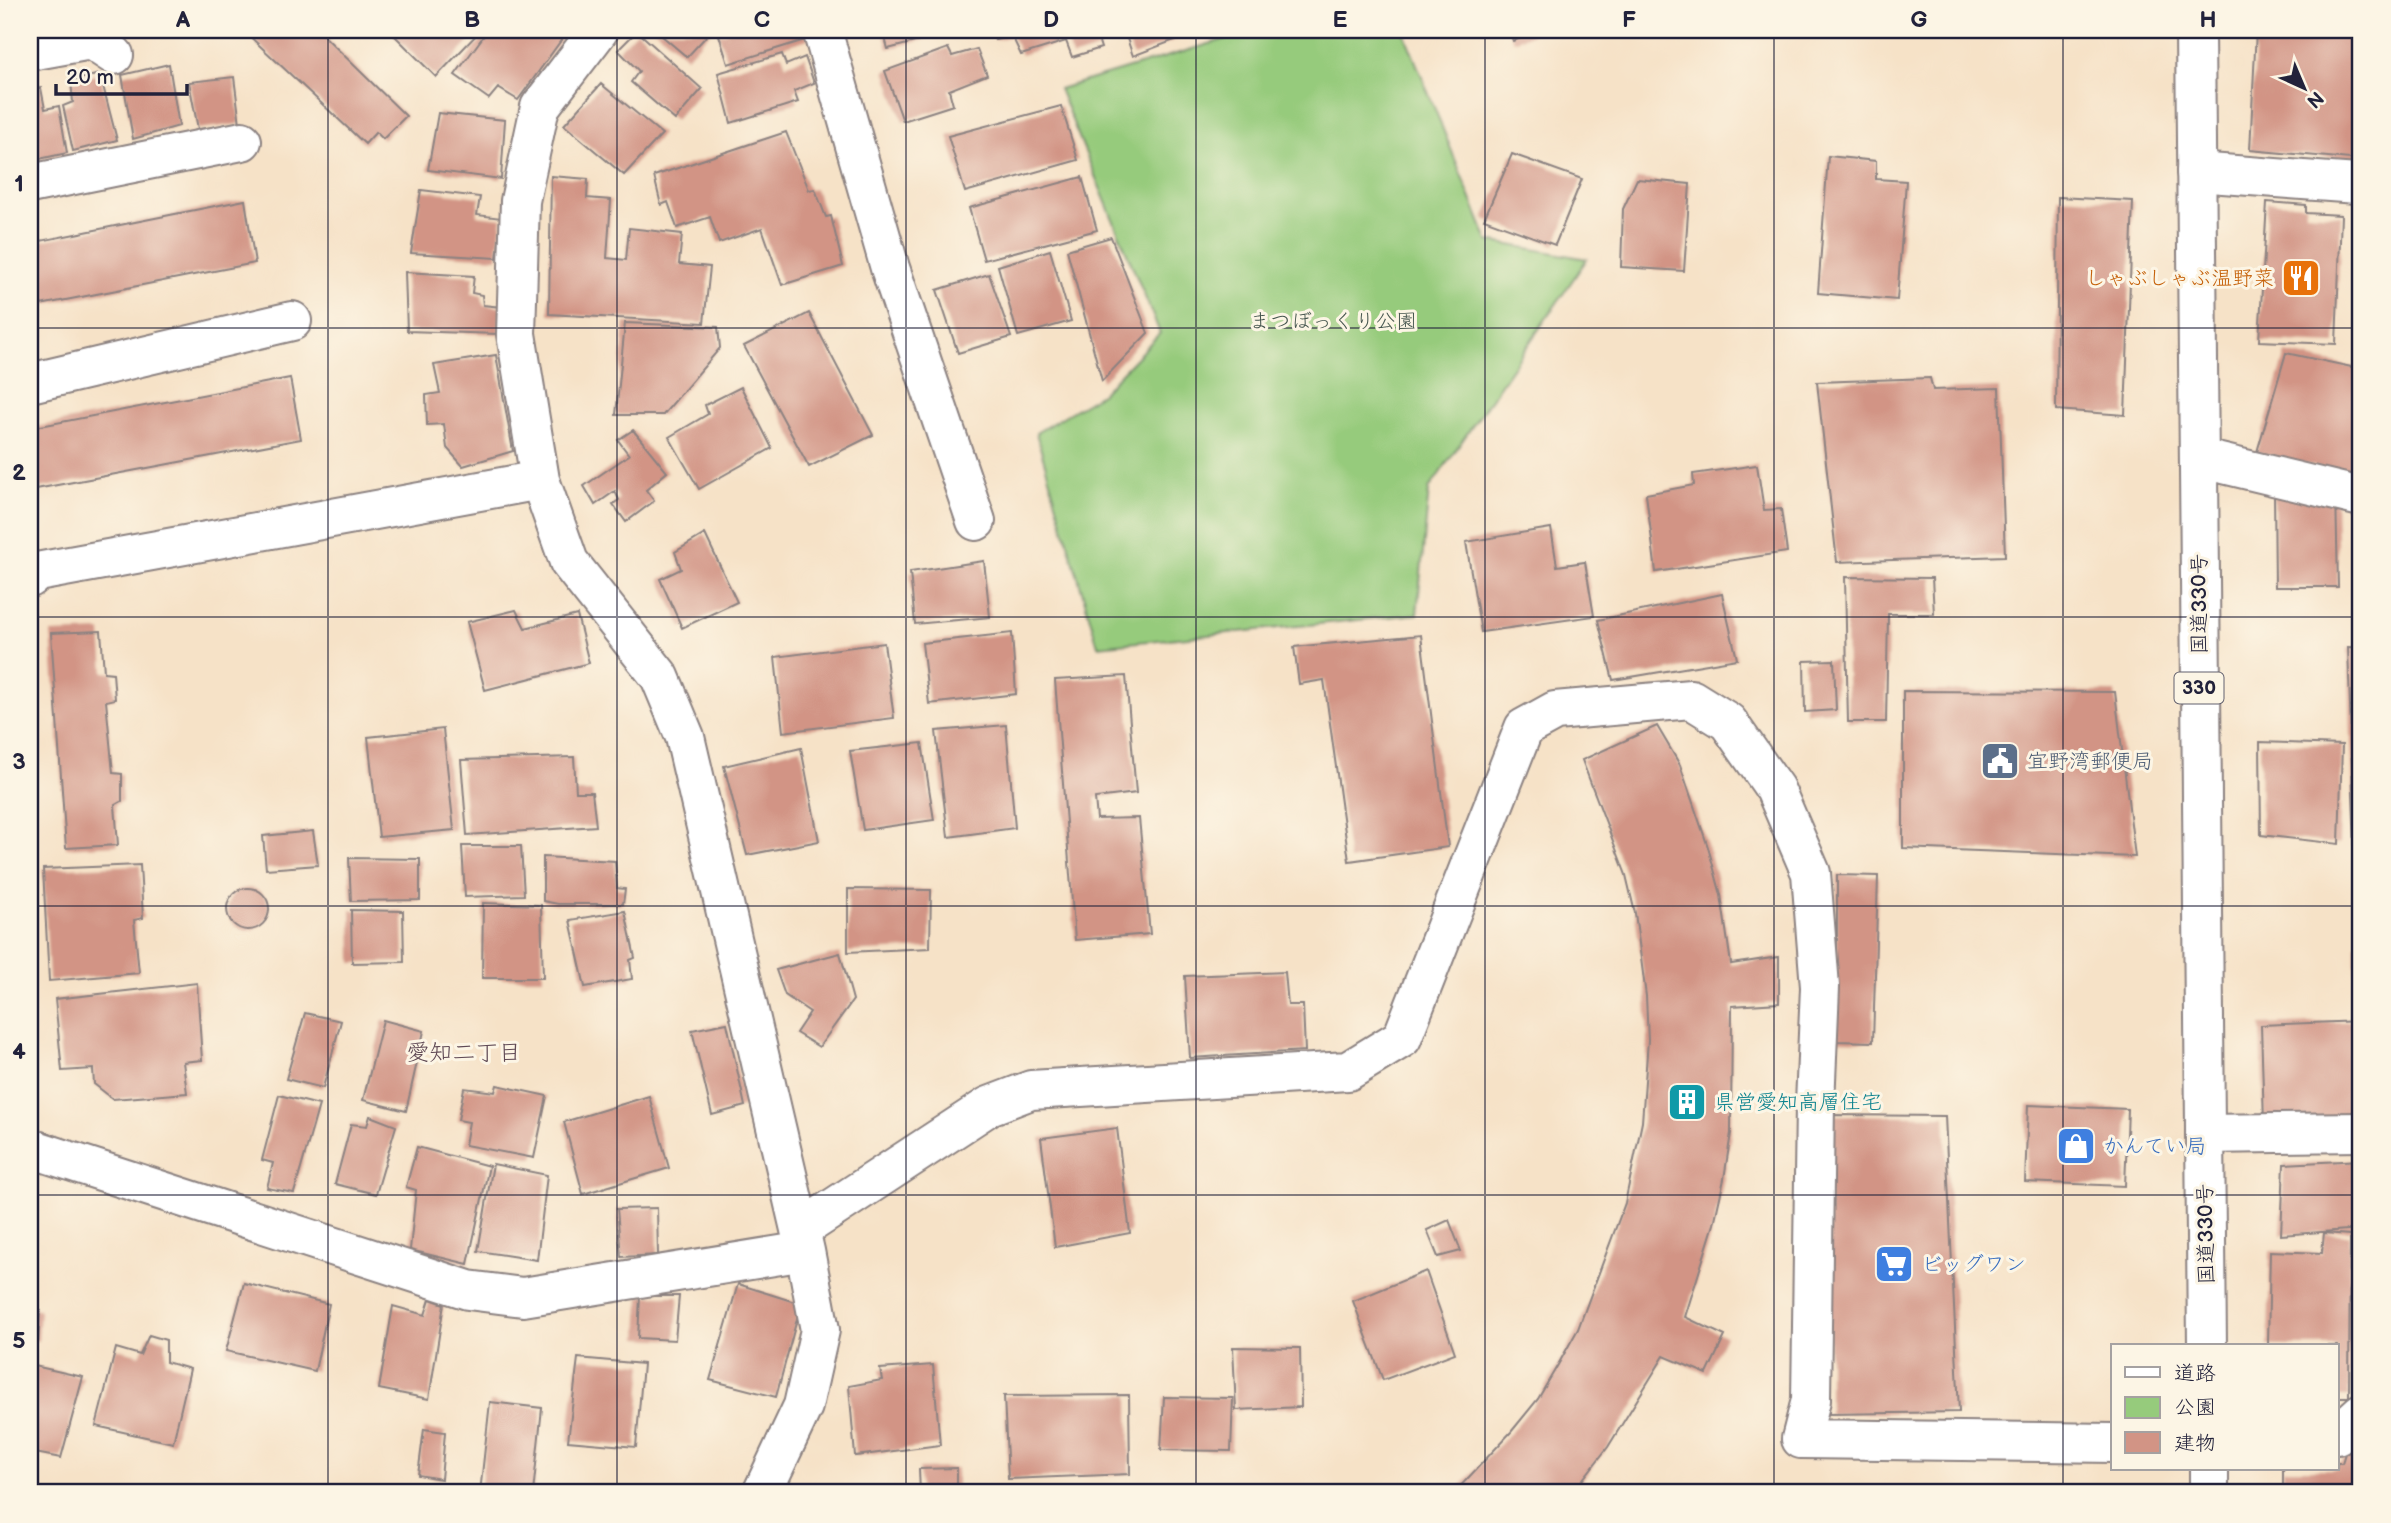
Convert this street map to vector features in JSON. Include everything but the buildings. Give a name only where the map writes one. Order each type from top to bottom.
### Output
[{"type":"main road","points":[[598,30],[540,107],[520,201],[516,334],[540,480],[569,562],[660,677],[685,737],[803,1241],[820,1330],[803,1406],[762,1493]]},
{"type":"main road","points":[[821,30],[890,268],[976,521]]},
{"type":"main road","name":"国道330号","points":[[2195,30],[2207,1344]]},
{"type":"main road","points":[[30,51],[92,40],[114,55]]},
{"type":"main road","points":[[30,184],[242,141]]},
{"type":"main road","points":[[2196,172],[2357,184]]},
{"type":"main road","points":[[30,383],[292,321]]},
{"type":"main road","points":[[2199,458],[2361,497]]},
{"type":"main road","points":[[30,578],[37,572],[540,480]]},
{"type":"main road","points":[[30,1149],[468,1290],[523,1297],[803,1241],[989,1106],[1031,1090],[1348,1071],[1402,1038],[1524,728],[1555,711],[1691,699],[1728,722],[1775,789],[1811,873],[1820,988],[1815,1104],[1811,1400],[1801,1439],[2111,1443]]},
{"type":"main road","points":[[2205,1134],[2361,1132]]},
{"type":"main road","points":[[2338,1435],[2361,1413]]},
{"type":"main road","points":[[2208,1470],[2209,1493]]},
{"type":"green space","name":"まつぼっくり公園","points":[[1256,30],[1403,30],[1488,241],[1587,259],[1429,489],[1417,614],[1098,646],[1036,433],[1101,394],[1160,333],[1059,89]]},
{"type":"place","name":"しゃぶしゃぶ温野菜","points":[[2301,278]]},
{"type":"place","name":"宜野湾郵便局","points":[[2000,761]]},
{"type":"place","name":"県営愛知高層住宅","points":[[1687,1102]]},
{"type":"place","name":"かんてい局","points":[[2076,1146]]},
{"type":"place","name":"ビッグワン","points":[[1894,1264]]},
{"type":"district","name":"愛知二丁目","points":[[464,1053]]}]
